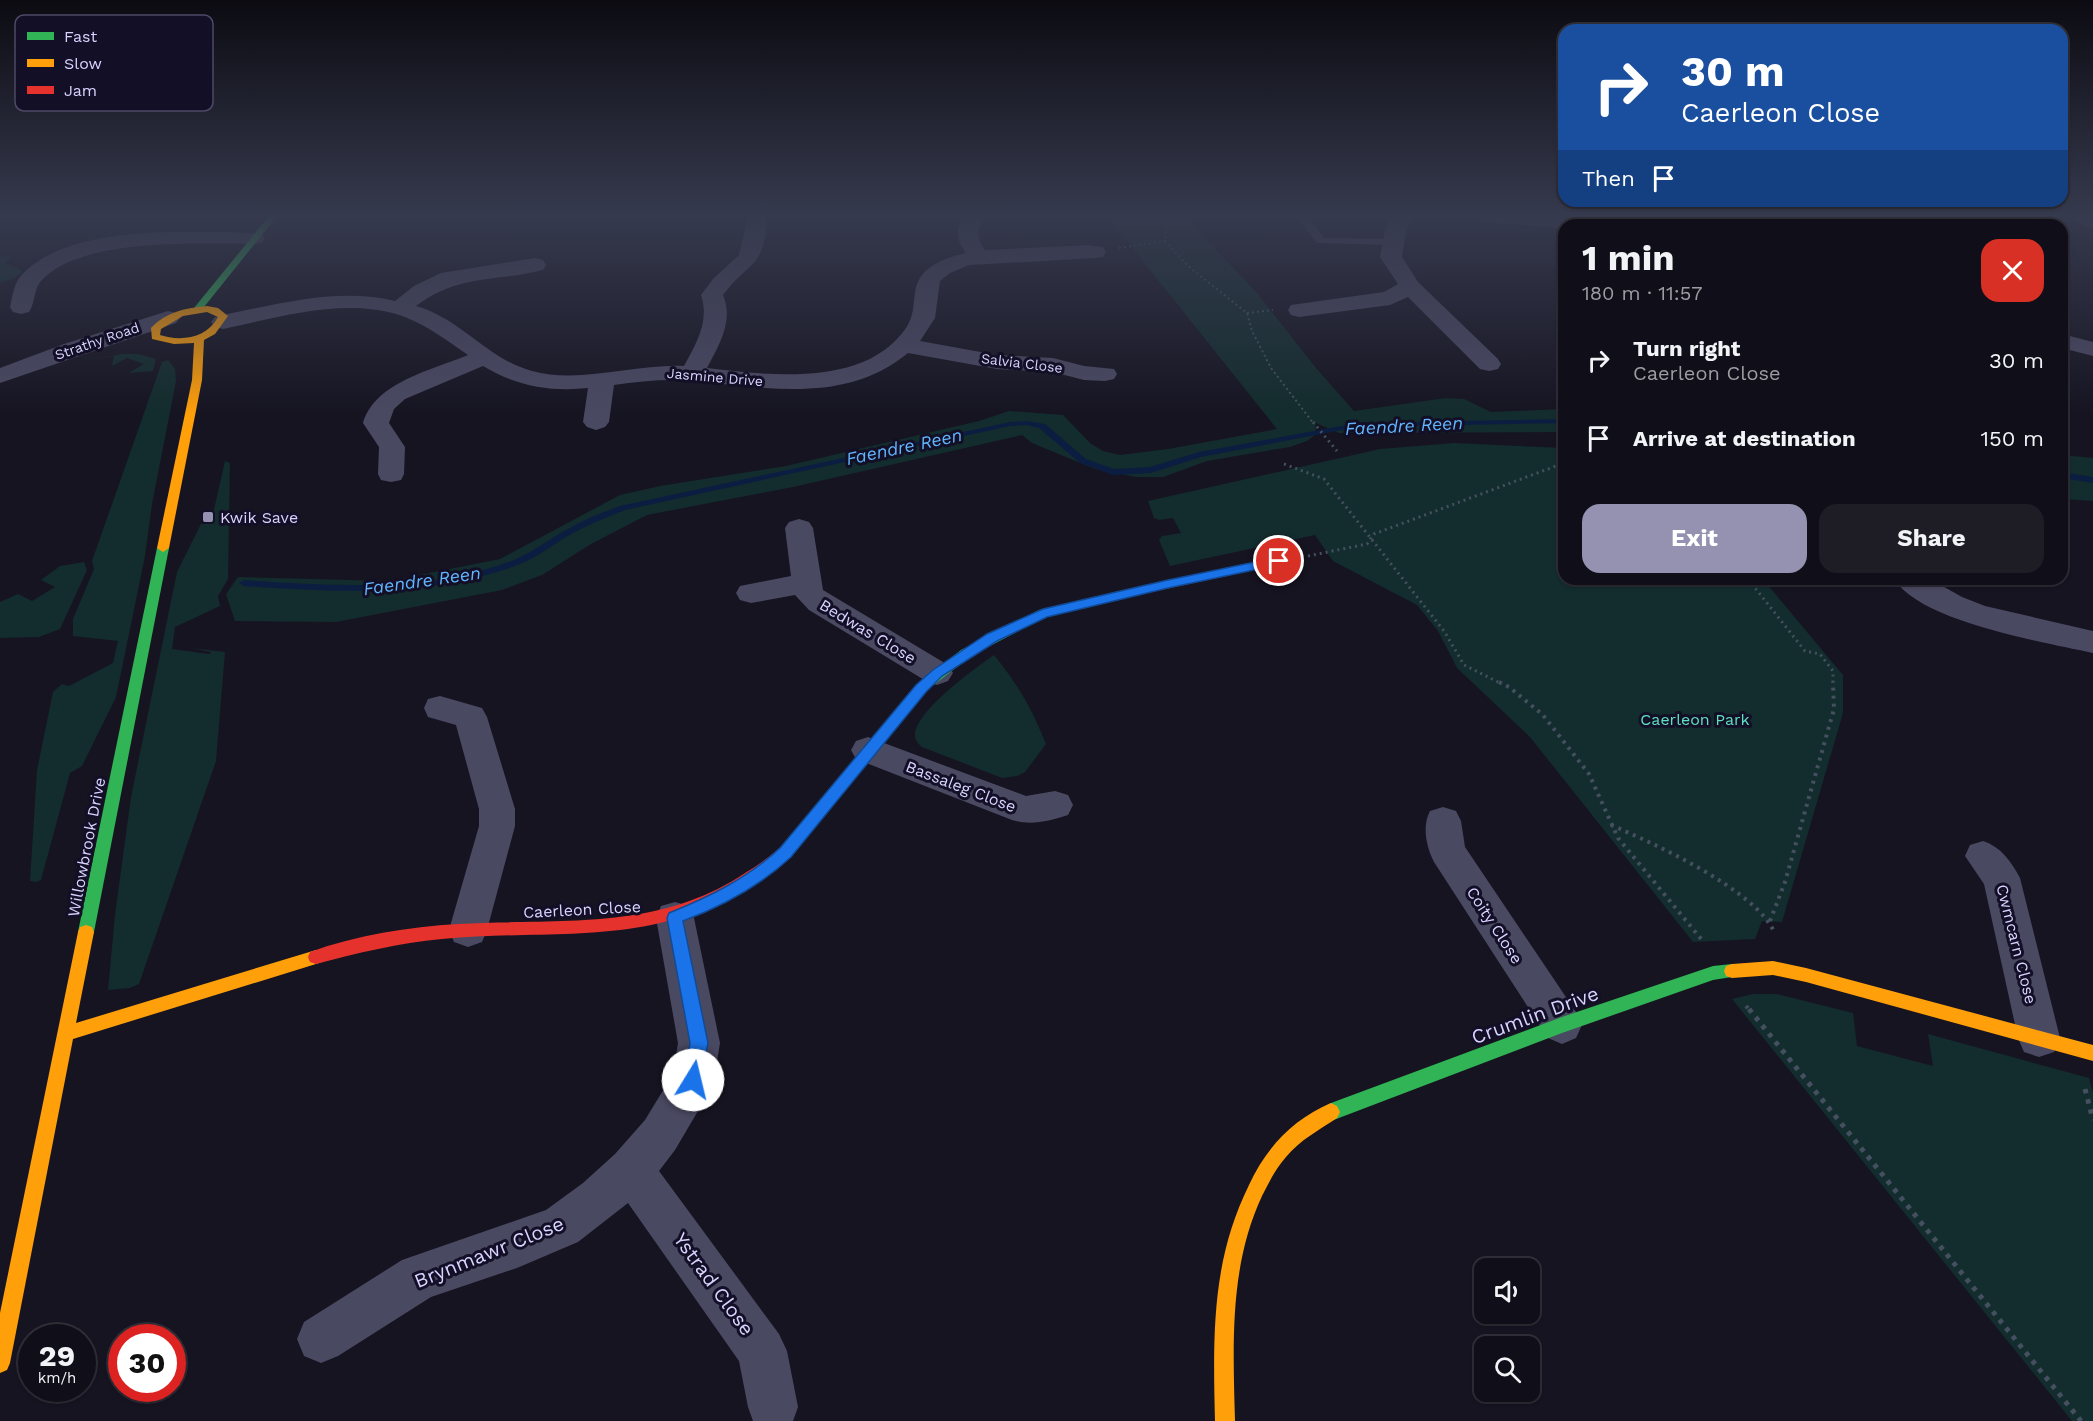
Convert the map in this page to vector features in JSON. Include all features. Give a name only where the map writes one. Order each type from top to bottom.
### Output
[{"type":"street","points":[[21,307],[21,296],[29,282]]},
{"type":"street","points":[[197,310],[220,313],[223,316],[223,322],[215,330],[199,338],[177,342],[164,329],[197,310],[219,282]]},
{"type":"street","points":[[401,307],[422,291],[440,282]]},
{"type":"street","points":[[692,374],[716,319],[717,311],[712,295],[722,282]]},
{"type":"street","name":"Jasmine Drive","points":[[223,322],[332,303],[379,303],[401,307],[442,327],[515,374],[532,379],[555,381],[602,379],[653,373],[692,374],[762,382],[815,381],[845,375],[867,367],[904,345],[924,316],[929,282]]},
{"type":"street","points":[[1408,282],[1488,364]]},
{"type":"street","points":[[1299,310],[1390,298],[1410,286]]},
{"type":"street","name":"Strathy Road","points":[[0,376],[27,366],[164,329]]},
{"type":"street","name":"Willowbrook Drive","points":[[0,1363],[192,408],[199,363],[199,338]]},
{"type":"street","points":[[2068,342],[2093,349]]},
{"type":"street","name":"Salvia Close","points":[[904,345],[998,362],[1053,365],[1084,373],[1105,374]]},
{"type":"street","points":[[391,474],[392,447],[376,423],[378,412],[386,402],[396,394],[486,356]]},
{"type":"street","points":[[596,422],[602,379]]},
{"type":"street","name":"Bedwas Close","points":[[799,528],[809,594],[820,603],[937,673]]},
{"type":"street","name":"Caerleon Close","points":[[65,1034],[337,950],[379,942],[468,930],[598,928],[638,925],[675,918],[712,903],[768,868],[785,852],[921,688],[937,673],[992,638],[1043,613],[1279,561]]},
{"type":"street","name":"Bedwas Close","points":[[751,593],[806,583]]},
{"type":"street","points":[[1918,585],[1942,601],[1980,616],[2009,625],[2093,642]]},
{"type":"street","points":[[440,708],[470,717],[497,809],[497,826],[468,930]]},
{"type":"street","name":"Bassaleg Close","points":[[868,750],[1025,810],[1055,805]]},
{"type":"street","name":"Coity Close","points":[[1443,821],[1447,851],[1562,1025]]},
{"type":"street","name":"Cwmcarn Close","points":[[1983,856],[2001,878],[2039,1038]]},
{"type":"street","name":"Brynmawr Close","points":[[321,1339],[419,1277],[517,1245],[562,1226],[599,1199],[631,1170],[660,1135],[693,1080],[699,1043],[675,918]]},
{"type":"street","name":"Crumlin Drive","points":[[1225,1421],[1222,1314],[1227,1267],[1239,1220],[1256,1186],[1281,1149],[1309,1126],[1338,1108],[1562,1025],[1713,973],[1773,968],[2093,1053]]},
{"type":"street","name":"Ystrad Close","points":[[631,1170],[762,1351],[773,1407]]},
{"type":"path","points":[[1208,282],[1247,313],[1250,330],[1273,369],[1337,451]]},
{"type":"path","points":[[1284,464],[1324,479],[1444,631],[1464,665],[1509,687],[1543,715],[1589,774],[1618,838],[1704,942]]},
{"type":"path","points":[[1279,561],[1366,544],[1374,534],[1558,465]]},
{"type":"path","points":[[1610,824],[1693,862],[1770,921],[1785,882],[1834,709],[1833,671],[1820,654],[1805,651],[1753,585]]},
{"type":"path","points":[[1740,999],[2081,1421]]},
{"type":"path","points":[[2082,1079],[2093,1120]]},
{"type":"green space","points":[[1160,282],[1247,282],[1354,411],[1446,398],[1464,399],[1491,412],[1558,409],[1558,432],[1339,433],[1316,423],[1315,435],[1307,441],[1290,447],[1207,461],[1163,477],[1136,477],[1095,469],[1032,443],[1022,435],[793,487],[647,515],[591,544],[542,575],[502,590],[336,622],[235,621],[226,594],[238,577],[389,581],[500,559],[620,495],[660,486],[786,466],[979,421],[1009,411],[1063,415],[1090,443],[1103,451],[1120,455],[1168,449],[1277,429]]},
{"type":"green space","points":[[123,354],[139,354],[156,359],[153,371],[129,373],[144,364],[127,358],[112,366],[114,356],[73,362]]},
{"type":"green space","points":[[168,360],[175,369],[176,381],[152,504],[145,556],[116,697],[82,766],[70,773],[41,880],[30,881],[37,770],[53,692],[62,684],[69,686],[113,663],[118,641],[73,636],[73,619],[94,569],[92,561],[162,362]]},
{"type":"green space","name":"Caerleon Park","points":[[1454,443],[1558,448],[1558,585],[1768,585],[1843,675],[1843,713],[1782,922],[1762,921],[1755,939],[1693,942],[1530,737],[1457,668],[1438,631],[1417,605],[1333,561],[1315,535],[1170,566],[1159,540],[1162,536],[1181,533],[1173,518],[1159,520],[1154,518],[1148,501],[1380,449]]},
{"type":"green space","points":[[2068,456],[2093,458],[2093,501],[2068,499]]},
{"type":"green space","points":[[225,461],[230,463],[228,579],[218,596],[220,606],[175,627],[172,649],[209,654],[211,652],[191,648],[225,652],[216,761],[139,984],[130,988],[108,990],[115,915],[131,797],[177,572],[201,524],[211,523]]},
{"type":"green space","points":[[84,562],[87,570],[60,629],[39,637],[0,638],[0,602],[18,594],[32,601],[55,587],[41,580],[60,566]]},
{"type":"green space","points":[[994,655],[1024,697],[1046,744],[1025,772],[1017,776],[1002,778],[922,747],[916,740],[916,730],[932,706]]},
{"type":"green space","points":[[1753,994],[1777,994],[1853,1013],[1857,1046],[1933,1066],[1928,1034],[2089,1078],[2093,1093],[2093,1421],[2072,1421],[1732,999]]},
{"type":"waterway","name":"Faendre Reen","points":[[244,583],[382,588],[450,581],[517,562],[582,525],[623,508],[1010,424],[1027,423],[1042,426],[1083,461],[1113,472],[1151,470],[1199,455],[1358,425],[1558,421]]},
{"type":"waterway","name":"Faendre Reen","points":[[2068,476],[2093,480]]},
{"type":"traffic: fast","points":[[197,310],[219,282]]},
{"type":"traffic: fast","points":[[86,932],[163,548]]},
{"type":"traffic: fast","points":[[793,843],[921,688],[966,653],[1043,613],[1128,593]]},
{"type":"traffic: fast","points":[[1331,1112],[1562,1025],[1713,973],[1732,971]]},
{"type":"traffic: slow","points":[[207,309],[215,310],[223,316],[219,325],[212,332],[194,340],[184,341],[155,337],[156,328],[168,319],[186,312],[207,309]]},
{"type":"traffic: slow","points":[[163,548],[197,380],[199,338]]},
{"type":"traffic: slow","points":[[0,1363],[86,932]]},
{"type":"traffic: slow","points":[[65,1034],[316,957]]},
{"type":"traffic: slow","points":[[1732,971],[1773,968],[1806,975],[2093,1053]]},
{"type":"traffic: slow","points":[[1225,1421],[1225,1300],[1235,1241],[1245,1213],[1265,1171],[1274,1158],[1298,1134],[1331,1112]]},
{"type":"traffic: jam","points":[[1128,593],[1279,561]]},
{"type":"traffic: jam","points":[[316,957],[423,934],[578,927],[656,919],[693,909],[728,893],[774,861],[793,843]]},
{"type":"place","name":"Kwik Save","points":[[208,517]]},
{"type":"route","points":[[693,1080],[699,1043],[675,918],[712,903],[768,868],[785,852],[881,735],[921,688],[937,673],[992,638],[1043,613],[1279,561]]}]
